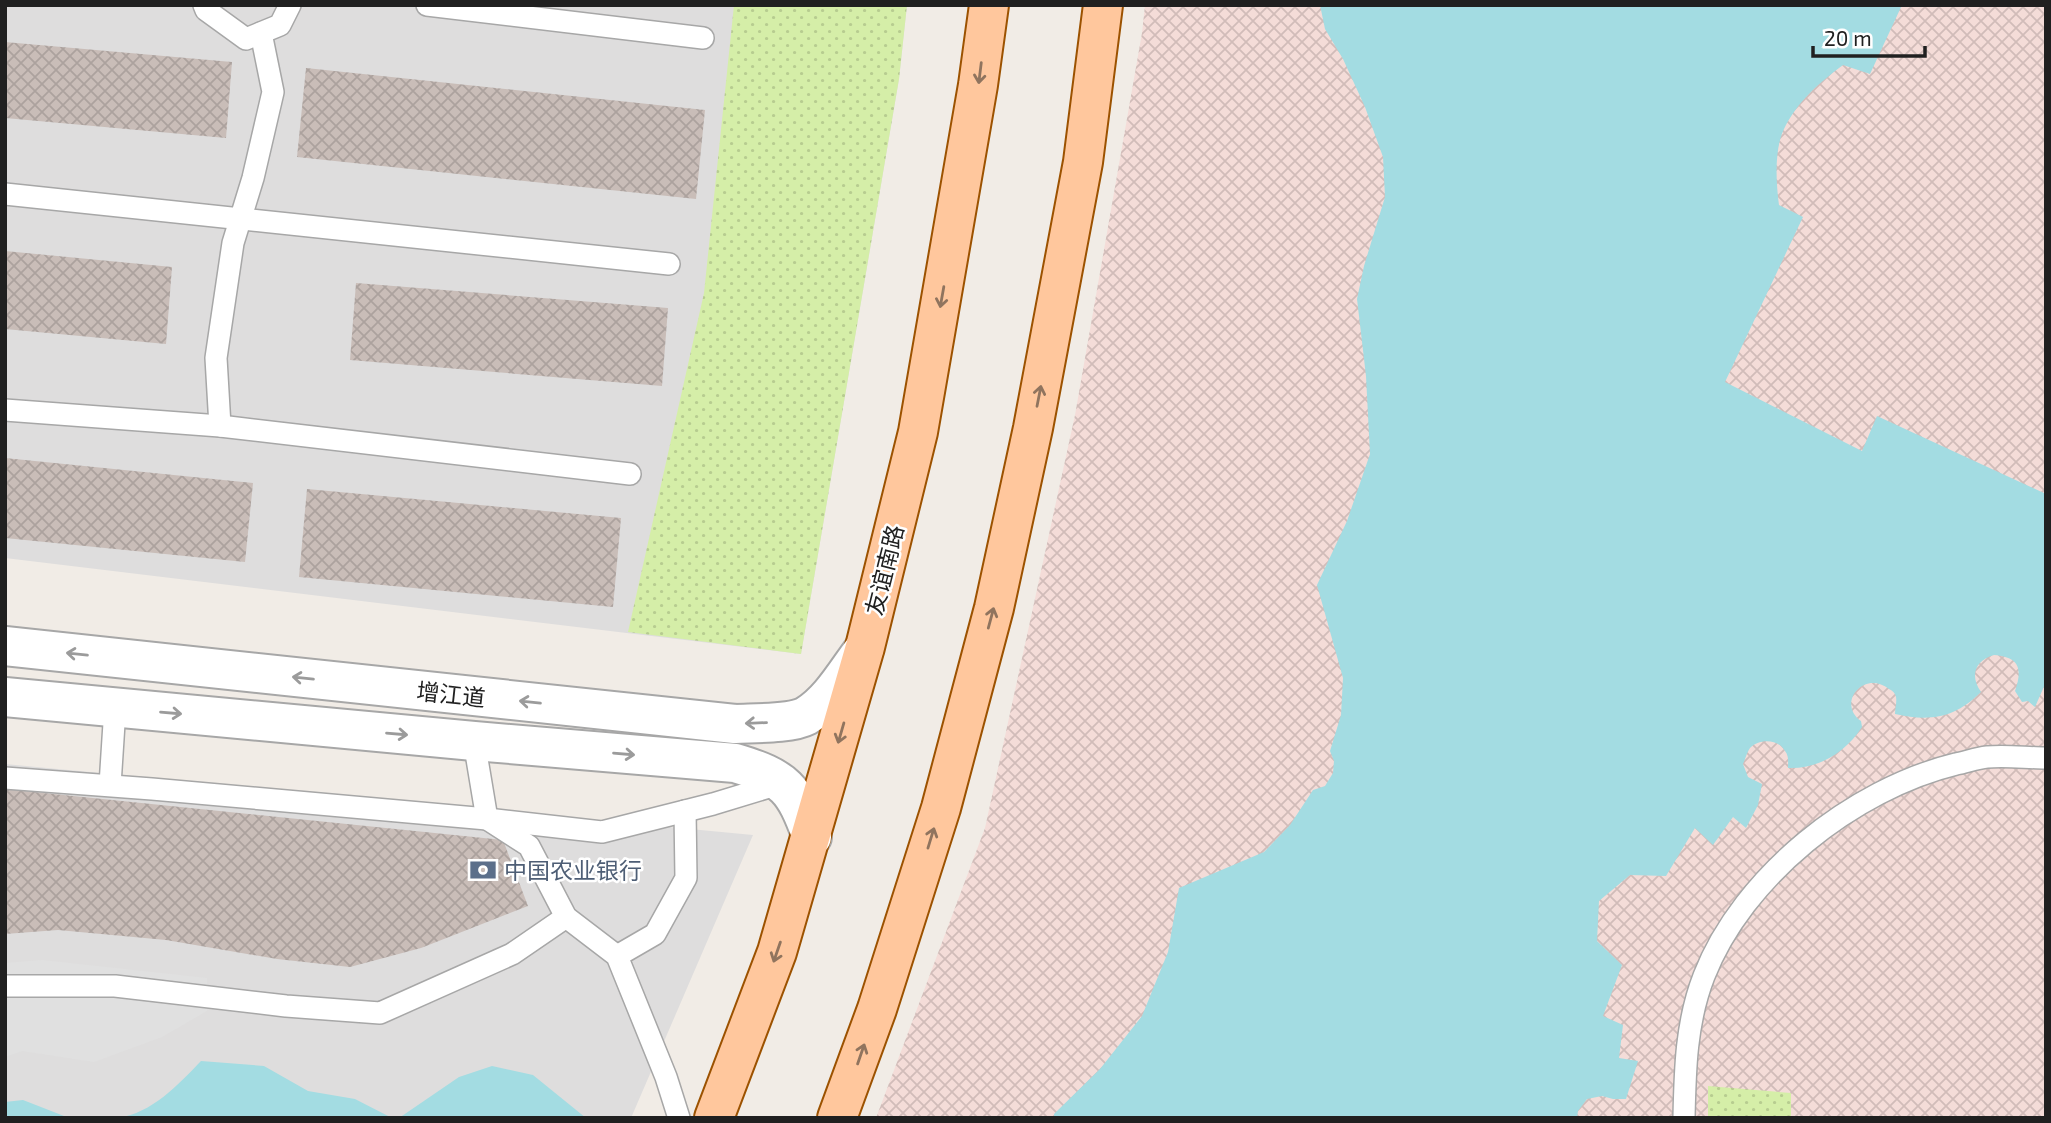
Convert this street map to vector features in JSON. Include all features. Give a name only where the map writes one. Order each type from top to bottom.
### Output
[{"type":"main road","name":"友谊南路","points":[[714,1118],[777,952],[865,647],[918,432],[976,99],[989,5]]},
{"type":"main road","points":[[837,1118],[877,1009],[941,808],[994,608],[1033,428],[1083,162],[1102,5]]},
{"type":"street","name":"增江道","points":[[5,646],[735,724],[776,723],[805,716],[828,697],[865,647]]},
{"type":"street","name":"增江道","points":[[5,697],[735,763],[782,782]]},
{"type":"street","points":[[782,782],[800,805],[812,837]]},
{"type":"lane","points":[[204,5],[206,10],[246,39],[280,25],[290,5]]},
{"type":"lane","points":[[427,5],[703,38]]},
{"type":"lane","points":[[220,426],[216,358],[233,243],[253,178],[272,92],[261,33]]},
{"type":"lane","points":[[5,194],[669,264]]},
{"type":"lane","points":[[5,410],[220,426],[630,474]]},
{"type":"lane","points":[[110,785],[115,708]]},
{"type":"lane","points":[[474,741],[487,819],[529,846],[566,917],[617,956],[680,1118]]},
{"type":"lane","points":[[1684,1118],[1686,1051],[1703,977],[1719,943],[1741,910],[1800,846],[1844,813],[1888,787],[1937,769],[1987,757],[2046,758]]},
{"type":"lane","points":[[5,778],[487,819],[602,832],[782,782]]},
{"type":"lane","points":[[617,956],[655,934],[686,878],[685,811]]},
{"type":"lane","points":[[5,986],[115,986],[286,1006],[380,1013],[512,954],[566,917]]},
{"type":"shaded area","points":[[5,5],[907,5],[899,79],[801,654],[5,558]]},
{"type":"shaded area","points":[[1145,5],[2046,5],[2046,1118],[876,1118],[985,828],[1075,415]]},
{"type":"shaded area","points":[[5,764],[753,835],[631,1118],[5,1118]]},
{"type":"shaded area","points":[[42,960],[207,978],[207,1011],[162,1037],[94,1062],[22,1051],[5,1057],[5,963]]},
{"type":"green space","points":[[734,5],[907,5],[899,79],[801,654],[628,632],[704,293]]},
{"type":"green space","points":[[1708,1086],[1791,1093],[1791,1118],[1708,1118]]},
{"type":"water","points":[[1320,5],[1902,5],[1870,74],[1843,65],[1810,93],[1795,110],[1784,129],[1777,156],[1779,205],[1803,217],[1725,382],[1862,451],[1877,416],[2046,494],[2046,682],[2035,707],[2028,701],[2022,702],[2015,691],[2019,676],[2017,665],[2009,658],[1994,655],[1982,661],[1976,670],[1976,680],[1981,692],[1962,708],[1941,716],[1920,718],[1895,714],[1894,692],[1880,684],[1863,686],[1856,691],[1851,706],[1862,727],[1848,745],[1821,762],[1788,768],[1787,755],[1778,744],[1763,741],[1750,748],[1743,764],[1748,777],[1762,784],[1758,805],[1746,828],[1733,817],[1713,845],[1695,828],[1666,876],[1630,875],[1599,901],[1597,941],[1622,965],[1603,1016],[1623,1025],[1619,1058],[1638,1061],[1626,1099],[1602,1096],[1587,1099],[1578,1111],[1577,1118],[1054,1118],[1054,1114],[1100,1069],[1142,1016],[1168,952],[1179,888],[1264,852],[1290,825],[1313,790],[1325,786],[1333,773],[1334,761],[1330,751],[1341,715],[1343,678],[1317,585],[1347,521],[1370,454],[1366,376],[1357,299],[1385,197],[1383,157],[1365,107],[1343,59],[1325,29]]},
{"type":"water","points":[[201,1061],[264,1066],[308,1091],[355,1099],[392,1118],[118,1118],[153,1104]]},
{"type":"water","points":[[492,1066],[533,1075],[586,1118],[399,1118],[459,1077]]},
{"type":"water","points":[[23,1100],[74,1118],[5,1118],[5,1102]]},
{"type":"building","points":[[5,42],[232,62],[226,138],[5,118]]},
{"type":"building","points":[[306,68],[705,110],[696,199],[297,157]]},
{"type":"building","points":[[5,251],[172,267],[166,344],[5,329]]},
{"type":"building","points":[[356,283],[668,308],[662,386],[350,360]]},
{"type":"building","points":[[5,458],[253,483],[245,562],[5,538]]},
{"type":"building","points":[[307,489],[621,518],[613,607],[299,577]]},
{"type":"building","points":[[5,789],[503,840],[528,906],[421,948],[350,967],[277,959],[166,940],[58,930],[5,934]]},
{"type":"place","name":"中国农业银行","points":[[483,870]]}]
